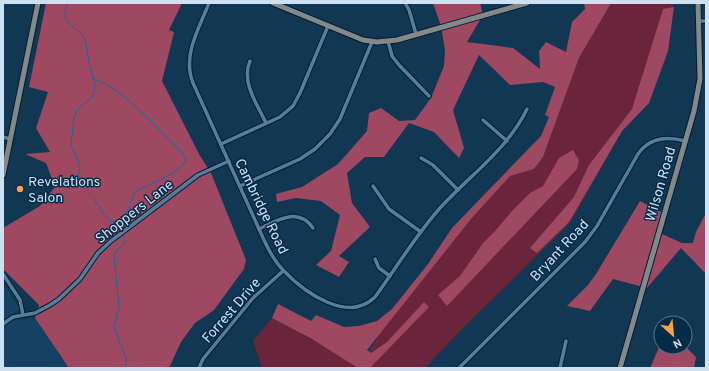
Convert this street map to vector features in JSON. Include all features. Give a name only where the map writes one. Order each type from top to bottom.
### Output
[{"type":"street","points":[[3,175],[38,3]]},
{"type":"street","name":"Cambridge Road","points":[[209,3],[192,43],[189,55],[189,66],[193,82],[270,253],[283,270],[296,282],[319,298],[336,306],[348,308],[361,306],[372,300],[440,208],[507,141],[515,131],[527,110]]},
{"type":"street","points":[[273,3],[287,6],[328,26],[372,42],[388,41],[416,34],[527,3]]},
{"type":"street","points":[[405,3],[409,10],[416,34]]},
{"type":"street","name":"Wilson Road","points":[[620,368],[694,111],[700,79],[698,3]]},
{"type":"street","points":[[698,21],[706,21]]},
{"type":"street","points":[[221,144],[284,114],[293,106],[297,100],[328,26]]},
{"type":"street","points":[[388,41],[392,56],[429,96]]},
{"type":"street","points":[[240,186],[300,159],[315,149],[330,134],[340,119],[372,42]]},
{"type":"street","points":[[250,61],[246,71],[248,84],[266,123]]},
{"type":"street","points":[[483,120],[507,141]]},
{"type":"street","points":[[3,137],[10,139]]},
{"type":"street","name":"Bryant Road","points":[[462,367],[586,242],[644,146],[660,138],[674,138],[685,141]]},
{"type":"street","points":[[421,158],[430,162],[458,190]]},
{"type":"street","name":"Shoppers Lane","points":[[3,324],[14,317],[23,314],[35,313],[59,299],[80,278],[101,249],[119,234],[198,176],[229,161]]},
{"type":"street","points":[[373,186],[389,209],[421,232]]},
{"type":"street","points":[[258,229],[282,218],[291,216],[305,220],[313,228]]},
{"type":"street","points":[[374,259],[379,268],[390,276]]},
{"type":"street","name":"Forrest Drive","points":[[199,368],[203,359],[253,298],[283,270]]},
{"type":"street","points":[[3,274],[21,302],[23,314]]},
{"type":"street","points":[[560,368],[566,341]]},
{"type":"shaded area","points":[[46,3],[182,3],[169,30],[174,32],[162,81],[199,154],[211,173],[246,260],[244,269],[214,310],[195,323],[181,342],[169,368],[69,368],[35,318],[39,305],[3,269],[3,228],[40,206],[55,187],[46,163],[25,154],[50,152],[36,128],[48,92],[29,87]]},
{"type":"shaded area","points":[[432,3],[480,3],[483,15],[467,42],[513,48],[540,69],[539,51],[546,42],[566,52],[572,22],[585,9],[584,3],[611,3],[579,58],[543,157],[534,169],[510,176],[471,219],[367,350],[371,353],[387,342],[424,302],[429,307],[370,368],[358,368],[312,339],[272,318],[278,304],[311,321],[316,315],[344,327],[359,326],[377,321],[392,309],[428,264],[452,228],[541,136],[549,117],[545,115],[555,87],[543,82],[510,85],[479,55],[453,110],[464,148],[459,158],[434,132],[409,123],[384,157],[365,157],[347,173],[352,203],[370,227],[339,256],[349,262],[339,277],[316,265],[331,251],[340,215],[321,201],[296,198],[277,202],[276,194],[302,187],[338,164],[367,131],[369,113],[381,108],[399,121],[415,120],[431,98],[444,66],[445,50],[441,26]]},
{"type":"shaded area","points":[[611,3],[673,3],[668,51],[649,103],[622,131],[571,221],[562,231],[467,324],[426,368],[262,368],[253,341],[272,318],[312,339],[365,357],[381,332],[471,219],[510,176],[534,169],[543,157],[579,58]]},
{"type":"shaded area","points":[[674,7],[668,51],[649,103],[622,131],[569,222],[537,253],[530,248],[574,197],[589,165],[632,109],[663,9]]},
{"type":"shaded area","points":[[573,150],[579,160],[577,169],[447,306],[438,295],[460,276],[483,243],[512,211],[530,193],[543,186],[559,158]]},
{"type":"shaded area","points":[[640,201],[661,212],[662,234],[682,243],[693,243],[696,232],[706,213],[706,274],[681,248],[647,288],[613,279],[590,311],[567,306],[588,285],[596,274]]},
{"type":"shaded area","points":[[3,283],[20,309],[3,320]]},
{"type":"shaded area","points":[[35,318],[69,368],[3,368],[3,327],[14,320]]},
{"type":"shaded area","points":[[693,354],[696,357],[694,368],[650,368],[656,355]]},
{"type":"waterway","points":[[68,3],[65,10],[66,19],[82,34],[85,39],[95,85],[92,97],[77,110],[74,119],[71,145],[80,165],[78,180],[81,186],[94,199],[105,216],[116,225],[121,232]]},
{"type":"waterway","points":[[93,78],[106,84],[130,101],[181,151],[186,159],[183,164],[171,174],[135,192],[127,212],[117,225]]},
{"type":"waterway","points":[[123,234],[125,243],[116,251],[114,257],[119,306],[114,327],[126,358],[126,368]]},
{"type":"place","name":"Revelations Salon","points":[[20,189]]}]
